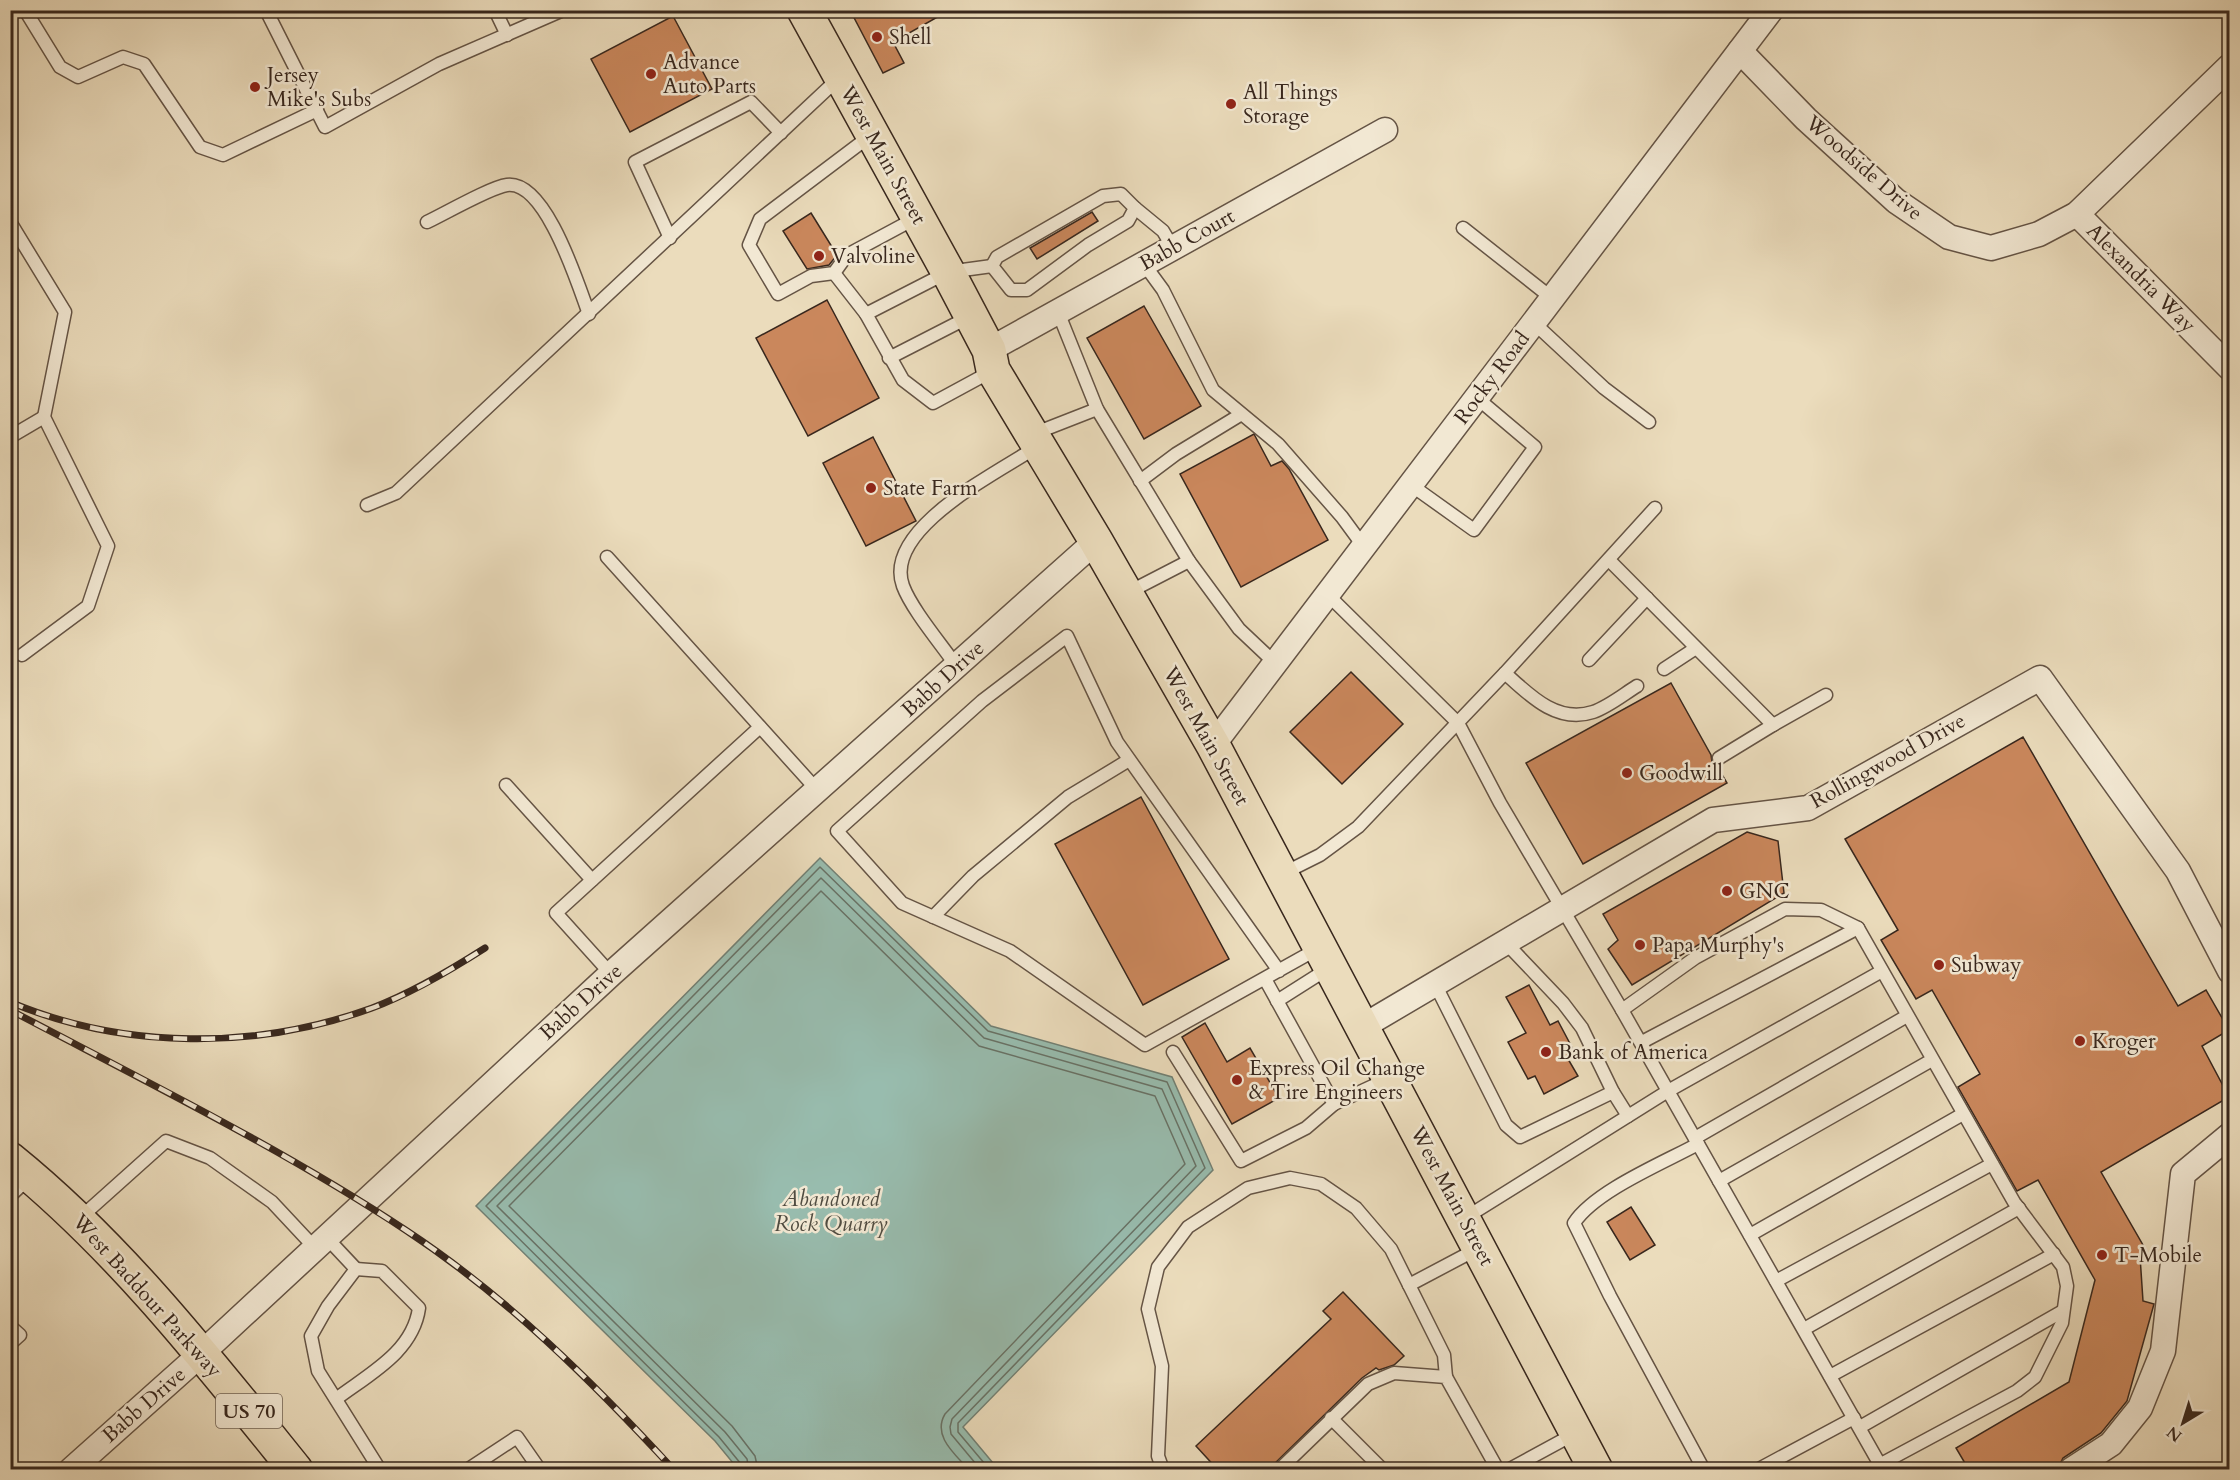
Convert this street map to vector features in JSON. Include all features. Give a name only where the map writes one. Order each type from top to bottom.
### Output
[{"type":"main road","name":"West Main Street","points":[[804,10],[948,272],[991,360],[1035,440],[1213,745],[1596,1470]]},
{"type":"main road","name":"West Baddour Parkway","points":[[17,1177],[79,1220],[202,1353],[296,1470]]},
{"type":"street","name":"Rocky Road","points":[[1213,745],[1771,10]]},
{"type":"street","name":"Woodside Drive","points":[[1740,51],[1806,119],[1896,201],[1949,237],[1991,248],[2039,234],[2077,214],[2229,66]]},
{"type":"street","name":"Babb Court","points":[[991,360],[1058,312],[1385,130]]},
{"type":"street","name":"Alexandria Way","points":[[2077,214],[2229,368]]},
{"type":"street","name":"Babb Drive","points":[[70,1470],[202,1353],[611,974],[1096,542]]},
{"type":"street","name":"Rollingwood Drive","points":[[1362,1027],[1507,944],[1713,820],[1808,808],[2040,678],[2178,871],[2229,971]]},
{"type":"street","points":[[2072,1470],[2111,1444],[2140,1408],[2163,1351],[2183,1174],[2229,1135]]},
{"type":"lane","points":[[25,10],[60,67],[78,77],[123,57],[144,64],[200,147],[223,155],[317,110]]},
{"type":"lane","points":[[266,10],[325,127],[440,64],[563,10]]},
{"type":"lane","points":[[495,10],[507,34]]},
{"type":"lane","points":[[367,505],[396,493],[840,77]]},
{"type":"lane","points":[[670,238],[635,162],[751,102],[781,133]]},
{"type":"lane","points":[[871,135],[760,219],[749,245],[778,294],[811,276],[834,273],[847,255],[918,217]]},
{"type":"lane","points":[[427,222],[507,185],[523,188],[537,198],[548,218],[575,276],[589,314]]},
{"type":"lane","points":[[992,266],[997,257],[1103,196],[1121,194],[1163,231],[1173,248]]},
{"type":"lane","points":[[992,266],[1011,290],[1027,290],[1088,244],[1128,220],[1136,208]]},
{"type":"lane","points":[[10,222],[65,312],[44,417],[108,546],[88,606],[22,655]]},
{"type":"lane","points":[[1463,228],[1553,299]]},
{"type":"lane","points":[[1144,264],[1163,290],[1213,390],[1240,415],[1278,444],[1342,517],[1364,547]]},
{"type":"lane","points":[[866,314],[948,272],[992,266]]},
{"type":"lane","points":[[834,273],[866,314],[903,380],[933,403],[991,360]]},
{"type":"lane","points":[[1058,312],[1097,409],[1189,561],[1239,629],[1275,663]]},
{"type":"lane","points":[[890,358],[969,317]]},
{"type":"lane","points":[[1534,323],[1604,388],[1649,422]]},
{"type":"lane","points":[[1410,485],[1474,530],[1535,447],[1477,399]]},
{"type":"lane","points":[[957,667],[903,587],[900,572],[904,554],[915,533],[935,514],[1035,440],[1097,409]]},
{"type":"lane","points":[[1140,481],[1176,454],[1240,415]]},
{"type":"lane","points":[[10,437],[44,417]]},
{"type":"lane","points":[[1281,874],[1320,855],[1358,827],[1505,673],[1655,508]]},
{"type":"lane","points":[[607,557],[818,791]]},
{"type":"lane","points":[[1609,560],[1773,725]]},
{"type":"lane","points":[[1126,593],[1189,561]]},
{"type":"lane","points":[[1327,594],[1458,723],[1500,802],[1622,1010],[1642,1041],[1696,1141],[1882,1467],[2017,1391],[2036,1377],[2062,1323],[2067,1286],[2063,1267],[2019,1208],[1992,1164],[1858,928],[1821,910],[1785,909],[1695,958],[1622,1010]]},
{"type":"lane","points":[[1589,660],[1647,598]]},
{"type":"lane","points":[[1279,971],[1117,742],[1067,636],[982,701],[837,831],[902,903],[1010,951],[1145,1045],[1279,971],[1326,957]]},
{"type":"lane","points":[[1664,669],[1696,648]]},
{"type":"lane","points":[[1505,673],[1532,698],[1561,714],[1593,712],[1637,686]]},
{"type":"lane","points":[[1719,758],[1826,694]]},
{"type":"lane","points":[[611,974],[556,913],[760,727]]},
{"type":"lane","points":[[933,917],[972,876],[1068,797],[1130,760]]},
{"type":"lane","points":[[506,785],[592,880]]},
{"type":"lane","points":[[1642,1041],[1858,928]]},
{"type":"lane","points":[[1507,944],[1570,1011],[1582,1029],[1613,1092],[1628,1116]]},
{"type":"lane","points":[[1278,1001],[1326,957]]},
{"type":"lane","points":[[1464,1219],[1668,1091],[1882,971]]},
{"type":"lane","points":[[1265,979],[1334,1104]]},
{"type":"lane","points":[[1435,984],[1506,1125],[1521,1137],[1613,1092]]},
{"type":"lane","points":[[1704,1470],[1610,1296],[1574,1223],[1580,1213],[1598,1199],[1907,1016]]},
{"type":"lane","points":[[1173,1052],[1240,1161],[1306,1128],[1334,1104],[1389,1078]]},
{"type":"lane","points":[[1719,1181],[1932,1060]]},
{"type":"lane","points":[[1750,1235],[1963,1114]]},
{"type":"lane","points":[[79,1220],[166,1141],[210,1158],[272,1202],[356,1269],[381,1271],[419,1308],[417,1326],[396,1354],[336,1399]]},
{"type":"lane","points":[[1776,1281],[1992,1164]]},
{"type":"lane","points":[[1163,1470],[1158,1456],[1162,1366],[1148,1309],[1158,1266],[1188,1227],[1248,1188],[1290,1178],[1321,1184],[1356,1208],[1391,1250],[1444,1355],[1446,1377],[1498,1470]]},
{"type":"lane","points":[[1804,1329],[2019,1208]]},
{"type":"lane","points":[[1408,1285],[1480,1248]]},
{"type":"lane","points":[[1830,1376],[2054,1254]]},
{"type":"lane","points":[[356,1269],[328,1306],[311,1336],[318,1371],[380,1470]]},
{"type":"lane","points":[[1757,1470],[1857,1422],[2064,1311]]},
{"type":"lane","points":[[10,1326],[20,1335],[10,1344]]},
{"type":"lane","points":[[1280,1470],[1368,1384],[1394,1373],[1446,1377]]},
{"type":"lane","points":[[1331,1419],[1383,1470]]},
{"type":"lane","points":[[1508,1470],[1577,1432]]},
{"type":"lane","points":[[467,1470],[517,1437],[540,1470]]},
{"type":"water","name":"Abandoned Rock Quarry","points":[[820,858],[991,1026],[1172,1077],[1213,1170],[963,1427],[998,1469],[738,1469],[715,1441],[476,1206]]},
{"type":"building","points":[[850,10],[950,10],[893,42],[904,63],[883,73]]},
{"type":"building","name":"Advance Auto Parts","points":[[673,16],[712,89],[630,132],[591,59]]},
{"type":"building","points":[[1092,212],[1098,221],[1037,259],[1030,248]]},
{"type":"building","points":[[811,213],[837,255],[829,265],[807,269],[783,231]]},
{"type":"building","points":[[827,300],[879,398],[808,436],[756,338]]},
{"type":"building","points":[[1144,306],[1201,406],[1144,439],[1087,338]]},
{"type":"building","points":[[1254,434],[1271,466],[1282,461],[1289,469],[1328,540],[1241,587],[1180,474]]},
{"type":"building","points":[[873,437],[916,521],[866,546],[823,463]]},
{"type":"building","points":[[1351,672],[1403,724],[1342,784],[1290,732]]},
{"type":"building","name":"Goodwill","points":[[1671,683],[1711,755],[1712,762],[1727,783],[1583,864],[1526,763]]},
{"type":"building","points":[[2023,737],[2178,1006],[2206,990],[2229,1030],[2202,1046],[2229,1097],[2101,1172],[2147,1252],[2140,1256],[2143,1301],[2154,1304],[2127,1401],[2101,1433],[2063,1458],[2057,1470],[1969,1470],[1956,1448],[2069,1382],[2095,1280],[2038,1180],[2017,1191],[1958,1087],[1980,1074],[1932,990],[1916,999],[1881,940],[1898,930],[1845,839]]},
{"type":"building","points":[[1141,797],[1229,959],[1143,1005],[1055,844]]},
{"type":"building","points":[[1747,832],[1778,841],[1784,893],[1632,985],[1608,949],[1618,940],[1603,914]]},
{"type":"building","points":[[1529,985],[1550,1025],[1558,1021],[1576,1055],[1568,1059],[1578,1076],[1544,1094],[1535,1076],[1528,1079],[1508,1042],[1526,1033],[1506,997]]},
{"type":"building","name":"Express Oil Change & Tire Engineers","points":[[1205,1023],[1227,1062],[1250,1048],[1279,1098],[1232,1124],[1182,1037]]},
{"type":"building","points":[[1631,1207],[1655,1245],[1630,1260],[1607,1222]]},
{"type":"building","points":[[1343,1292],[1404,1356],[1394,1365],[1379,1370],[1376,1368],[1362,1378],[1268,1470],[1218,1470],[1196,1446],[1331,1319],[1323,1311]]},
{"type":"railway","points":[[10,1002],[54,1018],[98,1029],[144,1036],[191,1039],[283,1032],[328,1022],[401,996],[485,948]]},
{"type":"railway","points":[[10,1010],[262,1143],[407,1231],[480,1284],[548,1342],[674,1470]]},
{"type":"place","name":"Shell","points":[[877,37]]},
{"type":"place","name":"Advance Auto Parts","points":[[651,74]]},
{"type":"place","name":"Jersey Mike's Subs","points":[[255,87]]},
{"type":"place","name":"All Things Storage","points":[[1231,104]]},
{"type":"place","name":"Valvoline","points":[[819,256]]},
{"type":"place","name":"State Farm","points":[[871,488]]},
{"type":"place","name":"Goodwill","points":[[1627,773]]},
{"type":"place","name":"GNC","points":[[1727,891]]},
{"type":"place","name":"Papa Murphy's","points":[[1640,945]]},
{"type":"place","name":"Subway","points":[[1939,965]]},
{"type":"place","name":"Kroger","points":[[2080,1041]]},
{"type":"place","name":"Bank of America","points":[[1546,1052]]},
{"type":"place","name":"Express Oil Change & Tire Engineers","points":[[1237,1080]]},
{"type":"place","name":"T-Mobile","points":[[2102,1255]]}]
